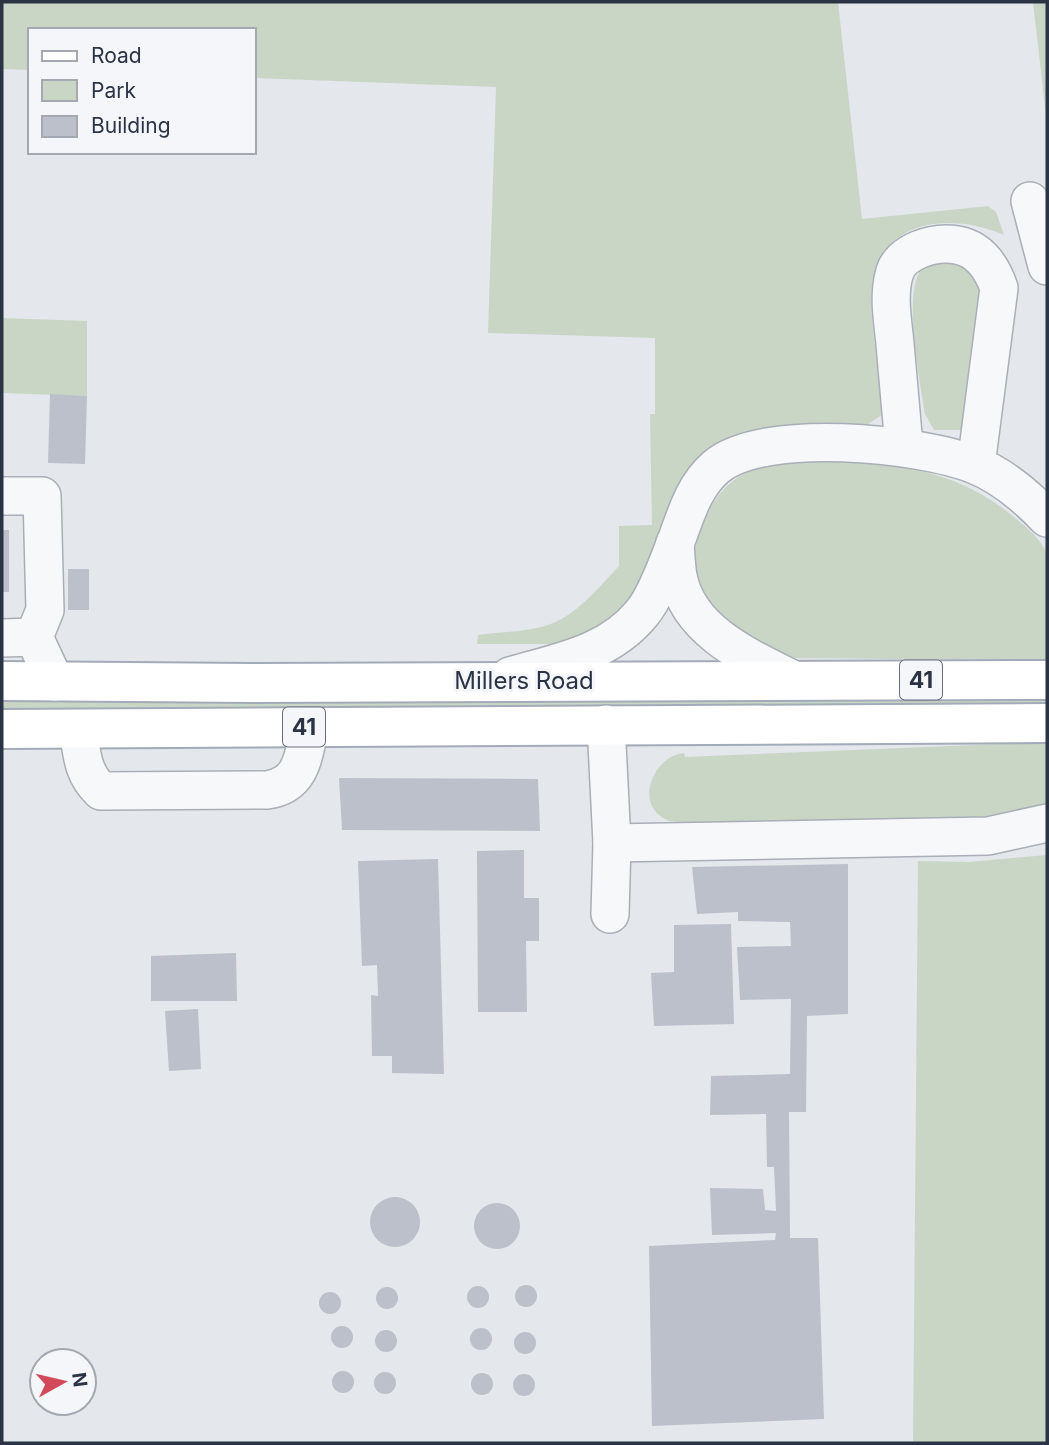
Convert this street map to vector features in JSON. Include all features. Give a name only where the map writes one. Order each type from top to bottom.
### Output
[{"type":"main road","name":"Millers Road","points":[[2,681],[1047,680]]},
{"type":"main road","name":"Millers Road","points":[[2,729],[1047,723]]},
{"type":"street","points":[[1030,201],[1047,266]]},
{"type":"street","points":[[904,446],[891,301],[894,272],[909,254],[931,245],[957,244],[977,253],[993,271],[999,288],[976,465]]},
{"type":"street","points":[[496,680],[581,656],[614,640],[643,612],[675,543],[693,495],[717,466],[747,452],[790,442],[904,446],[976,465],[1045,509]]},
{"type":"street","points":[[2,496],[42,496],[45,610],[18,637],[55,682]]},
{"type":"street","points":[[675,543],[678,577],[691,607],[715,635],[741,653],[796,681]]},
{"type":"street","points":[[606,724],[612,843],[610,914]]},
{"type":"street","points":[[78,729],[83,767],[89,780],[101,790],[267,790],[279,788],[293,780],[301,767],[310,727]]},
{"type":"street","points":[[612,843],[988,836],[1047,823]]},
{"type":"green space","points":[[2,2],[838,2],[862,219],[988,206],[996,212],[1004,235],[985,228],[945,223],[908,232],[892,243],[881,258],[871,292],[885,413],[865,426],[756,436],[651,571],[610,633],[559,644],[477,644],[478,635],[540,627],[568,615],[619,566],[619,526],[652,525],[650,414],[655,414],[655,338],[488,333],[496,87],[256,78],[256,28],[28,28],[28,70],[2,69]]},
{"type":"green space","points":[[1033,2],[1047,2],[1047,124]]},
{"type":"green space","points":[[960,259],[983,278],[965,430],[934,430],[925,414],[920,382],[914,338],[913,295],[923,268],[936,261]]},
{"type":"green space","points":[[2,318],[87,321],[87,396],[2,393]]},
{"type":"green space","points":[[784,461],[877,464],[934,474],[989,499],[1015,518],[1037,539],[1047,554],[1047,660],[773,658],[729,636],[690,578],[699,536],[715,500],[727,486],[761,466]]},
{"type":"green space","points":[[1047,694],[1047,706],[2,716],[2,700]]},
{"type":"green space","points":[[1047,742],[1047,811],[1011,820],[685,823],[667,820],[657,813],[651,804],[649,793],[651,782],[663,763],[684,753],[685,757]]},
{"type":"green space","points":[[1047,855],[1047,1443],[913,1443],[918,861],[969,862]]},
{"type":"building","points":[[50,394],[87,396],[85,464],[48,463]]},
{"type":"building","points":[[2,530],[9,530],[9,592],[2,592]]},
{"type":"building","points":[[68,569],[89,569],[89,610],[68,610]]},
{"type":"building","points":[[339,778],[538,779],[540,831],[342,830]]},
{"type":"building","points":[[524,850],[524,898],[539,898],[539,941],[526,941],[527,1012],[478,1012],[477,851]]},
{"type":"building","points":[[438,859],[444,1074],[392,1073],[392,1056],[372,1056],[371,995],[378,996],[377,965],[362,966],[358,861]]},
{"type":"building","points":[[848,864],[848,1014],[807,1016],[806,1112],[789,1112],[790,1238],[818,1238],[824,1419],[652,1426],[649,1246],[775,1240],[776,1233],[712,1235],[710,1188],[763,1189],[765,1210],[776,1211],[774,1167],[767,1167],[766,1114],[710,1115],[711,1076],[790,1074],[791,999],[740,1000],[737,947],[791,946],[790,922],[738,921],[738,912],[697,914],[692,867]]},
{"type":"building","points":[[731,924],[734,1024],[654,1026],[651,973],[674,972],[674,925]]},
{"type":"building","points":[[236,953],[237,1001],[151,1001],[151,956]]},
{"type":"building","points":[[198,1009],[201,1069],[169,1071],[165,1011]]},
{"type":"building","points":[[395,1197],[413,1204],[420,1222],[413,1240],[395,1247],[377,1240],[370,1222],[377,1204]]},
{"type":"building","points":[[497,1203],[514,1209],[520,1226],[514,1243],[497,1249],[480,1243],[474,1226],[480,1209]]},
{"type":"building","points":[[526,1285],[534,1288],[537,1296],[534,1304],[526,1307],[518,1304],[515,1296],[518,1288]]},
{"type":"building","points":[[478,1286],[486,1289],[489,1297],[486,1305],[478,1308],[470,1305],[467,1297],[470,1289]]},
{"type":"building","points":[[387,1287],[395,1290],[398,1298],[395,1306],[387,1309],[379,1306],[376,1298],[379,1290]]},
{"type":"building","points":[[330,1292],[338,1295],[341,1303],[338,1311],[330,1314],[322,1311],[319,1303],[322,1295]]},
{"type":"building","points":[[342,1326],[350,1329],[353,1337],[350,1345],[342,1348],[334,1345],[331,1337],[334,1329]]},
{"type":"building","points":[[481,1328],[489,1331],[492,1339],[489,1347],[481,1350],[473,1347],[470,1339],[473,1331]]},
{"type":"building","points":[[386,1330],[394,1333],[397,1341],[394,1349],[386,1352],[378,1349],[375,1341],[378,1333]]},
{"type":"building","points":[[525,1332],[533,1335],[536,1343],[533,1351],[525,1354],[517,1351],[514,1343],[517,1335]]},
{"type":"building","points":[[343,1371],[351,1374],[354,1382],[351,1390],[343,1393],[335,1390],[332,1382],[335,1374]]},
{"type":"building","points":[[385,1372],[393,1375],[396,1383],[393,1391],[385,1394],[377,1391],[374,1383],[377,1375]]},
{"type":"building","points":[[482,1373],[490,1376],[493,1384],[490,1392],[482,1395],[474,1392],[471,1384],[474,1376]]},
{"type":"building","points":[[524,1374],[532,1377],[535,1385],[532,1393],[524,1396],[516,1393],[513,1385],[516,1377]]}]
